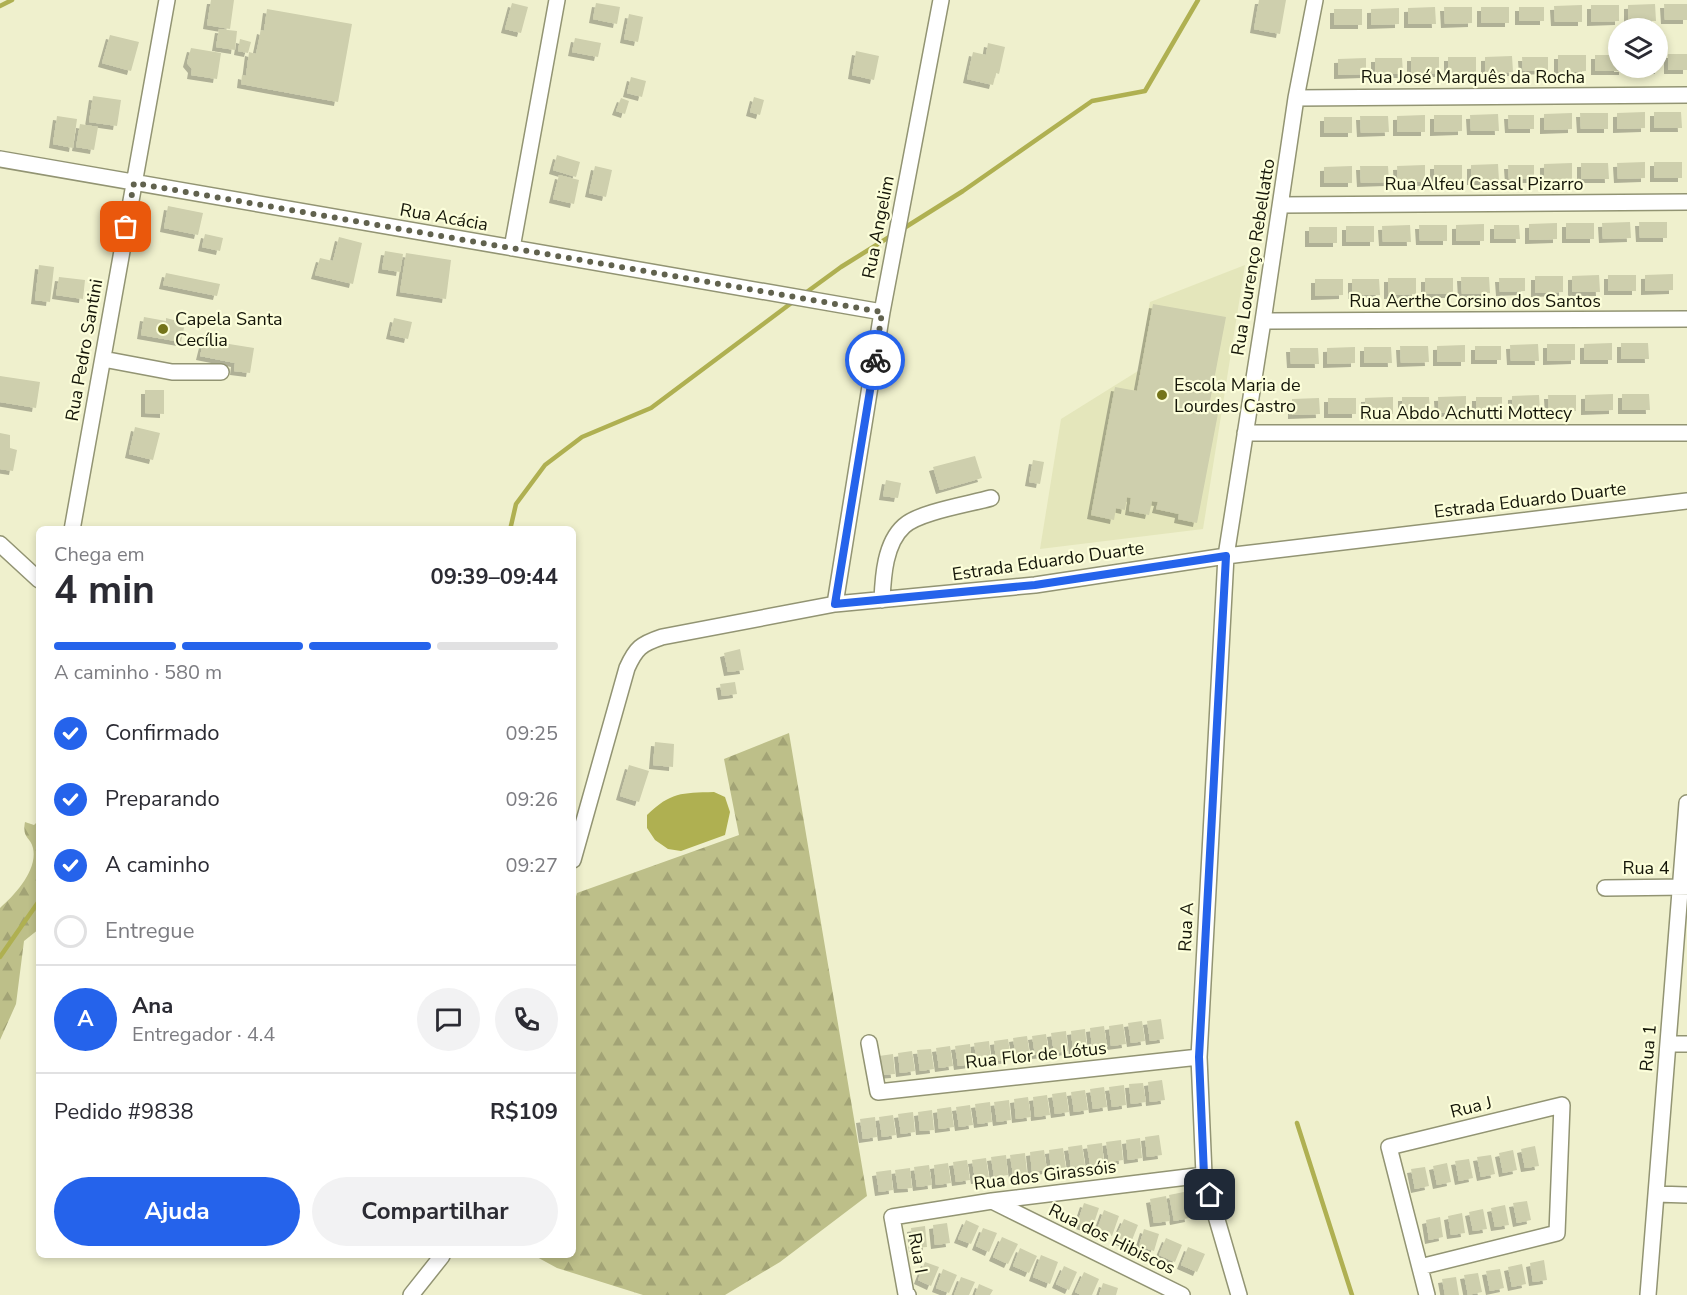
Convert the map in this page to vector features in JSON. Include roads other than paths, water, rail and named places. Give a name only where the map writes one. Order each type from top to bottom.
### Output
[{"type":"street","name":"Rua Pedro Santini","points":[[73,526],[167,0]]},
{"type":"street","points":[[512,248],[557,0]]},
{"type":"street","name":"Rua Angelim","points":[[835,604],[882,312],[941,0]]},
{"type":"street","name":"Rua Lourenço Rebellatto","points":[[1226,556],[1296,98],[1315,0]]},
{"type":"street","name":"Rua José Marquês da Rocha","points":[[1296,98],[1687,95]]},
{"type":"street","name":"Rua Acácia","points":[[0,159],[882,312]]},
{"type":"street","name":"Rua Alfeu Cassal Pizarro","points":[[1281,205],[1687,202]]},
{"type":"street","name":"Rua Aerthe Corsino dos Santos","points":[[1263,321],[1687,319]]},
{"type":"street","points":[[103,359],[172,372],[221,372]]},
{"type":"street","name":"Rua Abdo Achutti Mottecy","points":[[1245,433],[1687,433]]},
{"type":"street","points":[[882,600],[882,586],[889,549],[904,525],[915,518],[991,498]]},
{"type":"street","name":"Estrada Eduardo Duarte","points":[[576,849],[627,668],[634,653],[644,643],[662,637],[835,604],[1035,585],[1226,556],[1687,501]]},
{"type":"street","points":[[0,544],[36,577]]},
{"type":"street","name":"Rua A","points":[[1226,556],[1199,1057],[1204,1175],[1239,1295]]},
{"type":"street","name":"Rua 1","points":[[1648,1295],[1668,1044],[1684,887],[1687,803]]},
{"type":"street","name":"Rua 4","points":[[1605,888],[1684,887]]},
{"type":"street","name":"Rua Flor de Lótus","points":[[869,1044],[878,1092],[1199,1057]]},
{"type":"street","points":[[1668,1044],[1687,1044]]},
{"type":"street","name":"Rua J","points":[[1562,1105],[1557,1233],[1420,1267],[1389,1147],[1562,1105]]},
{"type":"street","name":"Rua dos Girassóis","points":[[891,1217],[992,1201],[1204,1175]]},
{"type":"street","points":[[1656,1194],[1687,1195]]},
{"type":"street","name":"Rua dos Hibiscos","points":[[992,1201],[1182,1295]]},
{"type":"street","name":"Rua I","points":[[891,1217],[908,1295]]},
{"type":"street","points":[[411,1295],[440,1258]]},
{"type":"street","points":[[1420,1267],[1427,1295]]},
{"type":"waterway","points":[[0,6],[12,0]]},
{"type":"waterway","points":[[901,230],[963,191],[1092,101],[1145,91],[1198,0]]},
{"type":"waterway","points":[[804,294],[841,267],[894,234]]},
{"type":"waterway","points":[[511,526],[516,504],[545,465],[582,437],[651,408],[794,301]]},
{"type":"waterway","points":[[0,957],[36,905]]},
{"type":"waterway","points":[[1297,1123],[1352,1295]]},
{"type":"place","name":"Capela Santa Cecília","points":[[163,329]]},
{"type":"place","name":"Escola Maria de Lourdes Castro","points":[[1162,395]]}]
